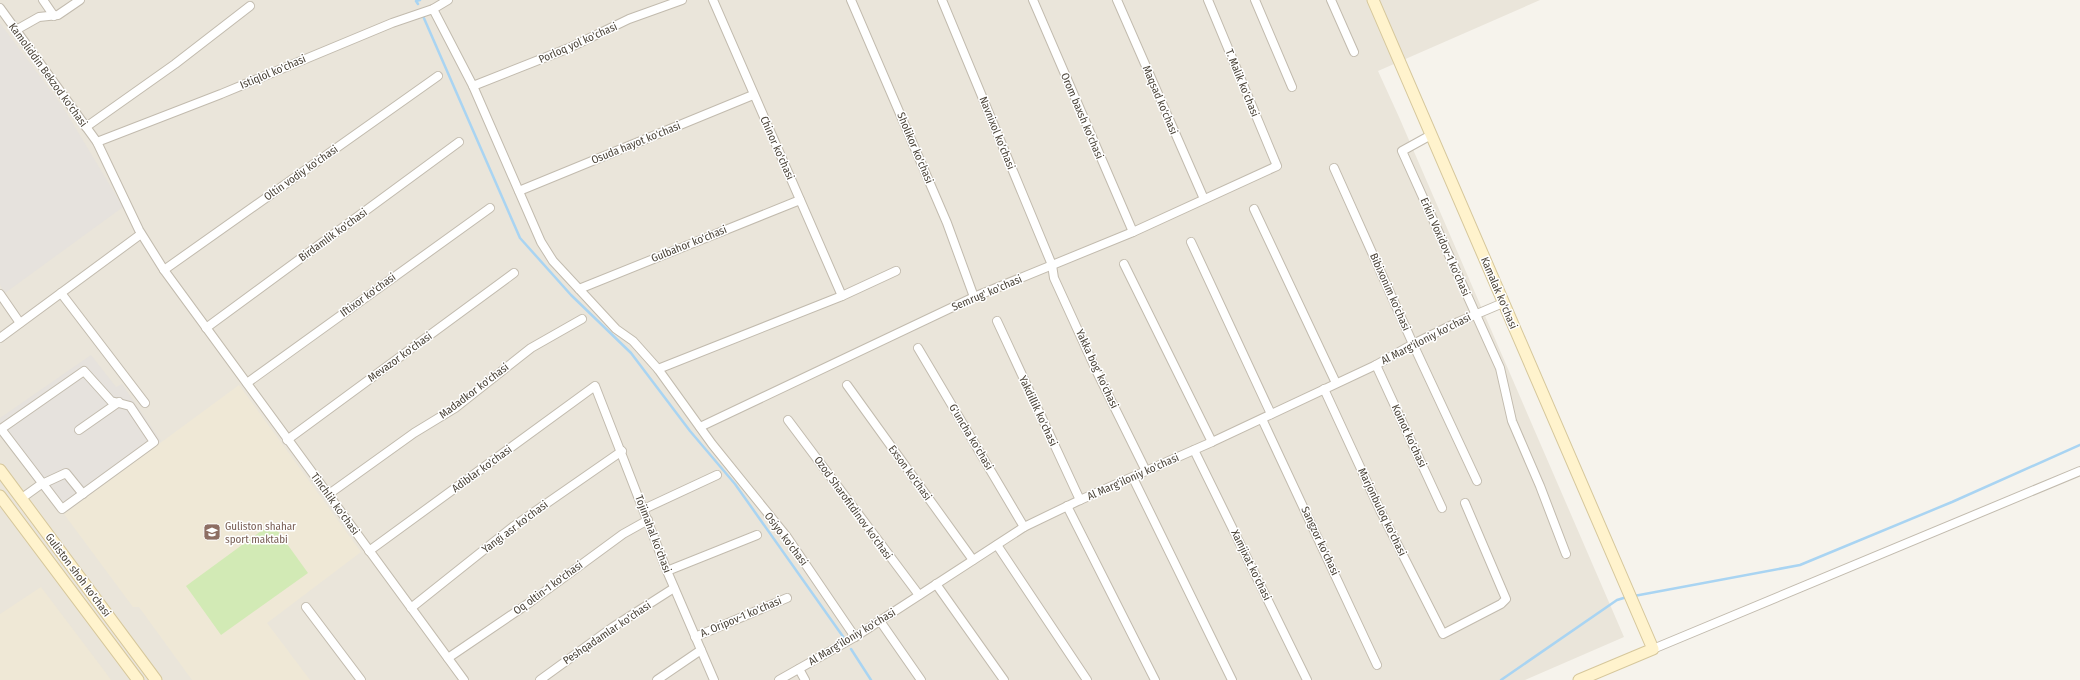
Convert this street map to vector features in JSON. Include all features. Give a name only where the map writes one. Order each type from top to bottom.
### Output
[{"type":"main road","name":"Kamalak ko'chasi","points":[[1373,0],[1653,649]]},
{"type":"main road","name":"Guliston shoh ko'chasi","points":[[0,470],[156,680]]},
{"type":"main road","name":"Guliston shoh ko'chasi","points":[[1,501],[138,680]]},
{"type":"main road","points":[[1579,680],[1653,649]]},
{"type":"street","points":[[43,0],[54,16]]},
{"type":"street","points":[[16,30],[39,17],[58,15],[80,0]]},
{"type":"street","name":"Istiqlol ko'chasi","points":[[97,142],[221,94],[392,23],[433,9],[448,0]]},
{"type":"street","name":"Porloq yol ko'chasi","points":[[473,86],[569,48],[629,19],[682,0]]},
{"type":"street","name":"Chinor ko'chasi","points":[[712,0],[842,296]]},
{"type":"street","name":"Sholikor ko'chasi","points":[[851,0],[947,224],[974,297]]},
{"type":"street","name":"Navnixol ko'chasi","points":[[942,0],[1052,266]]},
{"type":"street","name":"Orom baxsh ko'chasi","points":[[1033,0],[1133,232]]},
{"type":"street","name":"Maqsad ko'chasi","points":[[1117,0],[1204,199]]},
{"type":"street","name":"T. Malik ko'chasi","points":[[1208,0],[1277,166]]},
{"type":"street","points":[[1254,0],[1292,87]]},
{"type":"street","points":[[1331,0],[1354,52]]},
{"type":"street","points":[[86,127],[175,64],[250,6]]},
{"type":"street","name":"Kamoliddin Bekzod ko'chasi","points":[[0,8],[97,142],[141,234]]},
{"type":"street","name":"Osiyo ko'chasi","points":[[433,9],[473,86],[541,242],[553,261],[616,329],[633,341],[658,369],[712,444],[787,537],[855,637]]},
{"type":"street","name":"Oltin vodiy ko'chasi","points":[[164,270],[438,76]]},
{"type":"street","name":"Osuda hayot ko'chasi","points":[[519,191],[753,94]]},
{"type":"street","name":"Erkin Voxidov-1 ko'chasi","points":[[1431,135],[1402,151],[1500,368],[1512,421],[1540,486],[1566,554]]},
{"type":"street","name":"Birdamlik ko'chasi","points":[[206,328],[459,142]]},
{"type":"street","name":"Semrug' ko'chasi","points":[[700,427],[974,297],[1133,232],[1277,166]]},
{"type":"street","name":"Bibixonim ko'chasi","points":[[1334,168],[1413,344],[1478,481]]},
{"type":"street","name":"Gulbahor ko'chasi","points":[[578,289],[800,200]]},
{"type":"street","name":"Iftixor ko'chasi","points":[[247,383],[490,208]]},
{"type":"street","points":[[1254,209],[1336,383]]},
{"type":"street","points":[[0,338],[141,234]]},
{"type":"street","name":"Tinchlik ko'chasi","points":[[141,234],[164,270],[287,440],[329,494],[464,680]]},
{"type":"street","points":[[1191,242],[1271,414]]},
{"type":"street","points":[[1124,264],[1212,442]]},
{"type":"street","name":"Yakka bog' ko'chasi","points":[[1052,266],[1054,278],[1096,370],[1146,471]]},
{"type":"street","points":[[658,369],[842,296],[896,271]]},
{"type":"street","name":"Mevazor ko'chasi","points":[[287,440],[514,273]]},
{"type":"street","points":[[61,293],[145,403]]},
{"type":"street","points":[[0,294],[20,323]]},
{"type":"street","name":"Al Marg'iloniy ko'chasi","points":[[778,680],[855,637],[1024,527],[1080,500],[1262,419],[1324,388],[1376,365],[1413,344],[1475,314],[1503,303]]},
{"type":"street","name":"Madadkor ko'chasi","points":[[329,494],[414,433],[455,408],[531,348],[582,319]]},
{"type":"street","name":"Yakdillik ko'chasi","points":[[997,321],[1080,500]]},
{"type":"street","name":"G'uncha ko'chasi","points":[[918,348],[1024,527]]},
{"type":"street","name":"Koinot ko'chasi","points":[[1376,365],[1442,508]]},
{"type":"street","points":[[84,371],[110,401],[119,402],[130,406],[154,442],[62,509],[1,429],[84,371]]},
{"type":"street","name":"Exson ko'chasi","points":[[847,385],[973,560]]},
{"type":"street","name":"Tojimahal ko'chasi","points":[[595,386],[622,451],[667,571],[714,680]]},
{"type":"street","name":"Adiblar ko'chasi","points":[[369,551],[595,386]]},
{"type":"street","name":"Marjonbuloq ko'chasi","points":[[1324,388],[1380,510],[1443,634],[1501,604],[1506,599],[1465,503]]},
{"type":"street","points":[[79,430],[119,402]]},
{"type":"street","name":"Sangzor ko'chasi","points":[[1262,419],[1377,664]]},
{"type":"street","name":"Ozod Sharofitdinov ko'chasi","points":[[788,420],[918,595]]},
{"type":"street","name":"Xamjixat ko'chasi","points":[[1194,450],[1307,680]]},
{"type":"street","name":"Yangi asr ko'chasi","points":[[411,608],[514,526],[622,451]]},
{"type":"street","points":[[1653,649],[2080,471]]},
{"type":"street","points":[[22,498],[42,484],[66,473],[83,494]]},
{"type":"street","points":[[644,509],[717,475]]},
{"type":"street","points":[[1132,478],[1232,680]]},
{"type":"street","points":[[1067,506],[1155,680]]},
{"type":"street","name":"Oq oltin-1 ko'chasi","points":[[448,658],[529,603],[622,534],[648,520]]},
{"type":"street","points":[[667,571],[757,535]]},
{"type":"street","points":[[997,545],[1087,680]]},
{"type":"street","points":[[936,584],[1004,680]]},
{"type":"street","name":"Peshqadamlar ko'chasi","points":[[540,680],[613,627],[674,588]]},
{"type":"street","name":"A. Oripov-1 ko'chasi","points":[[695,637],[788,598]]},
{"type":"street","points":[[306,607],[361,680]]},
{"type":"street","points":[[880,621],[920,680]]},
{"type":"street","points":[[657,680],[701,650]]},
{"type":"street","points":[[799,668],[805,680]]},
{"type":"shaded area","points":[[0,0],[1540,0],[1378,71],[1624,637],[1525,680],[0,680]]},
{"type":"shaded area","points":[[0,23],[63,107],[123,207],[5,293],[0,285]]},
{"type":"shaded area","points":[[91,355],[116,387],[122,384],[161,441],[64,514],[0,430],[0,418]]},
{"type":"shaded area","name":"Guliston shahar sport maktabi","points":[[239,385],[361,552],[267,623],[310,680],[192,680],[139,607],[133,607],[64,514]]},
{"type":"shaded area","points":[[41,587],[111,680],[0,680],[0,614]]},
{"type":"green space","points":[[272,523],[308,573],[221,635],[186,586]]},
{"type":"waterway","points":[[418,4],[416,1],[420,0]]},
{"type":"waterway","points":[[423,16],[520,238],[571,295],[631,353],[690,431],[735,484],[844,638]]},
{"type":"waterway","points":[[1634,596],[1800,565],[1952,502],[2080,445]]},
{"type":"waterway","points":[[1501,680],[1617,600],[1627,597]]},
{"type":"waterway","points":[[851,649],[871,680]]},
{"type":"place","name":"Guliston shahar sport maktabi","points":[[212,532]]}]
